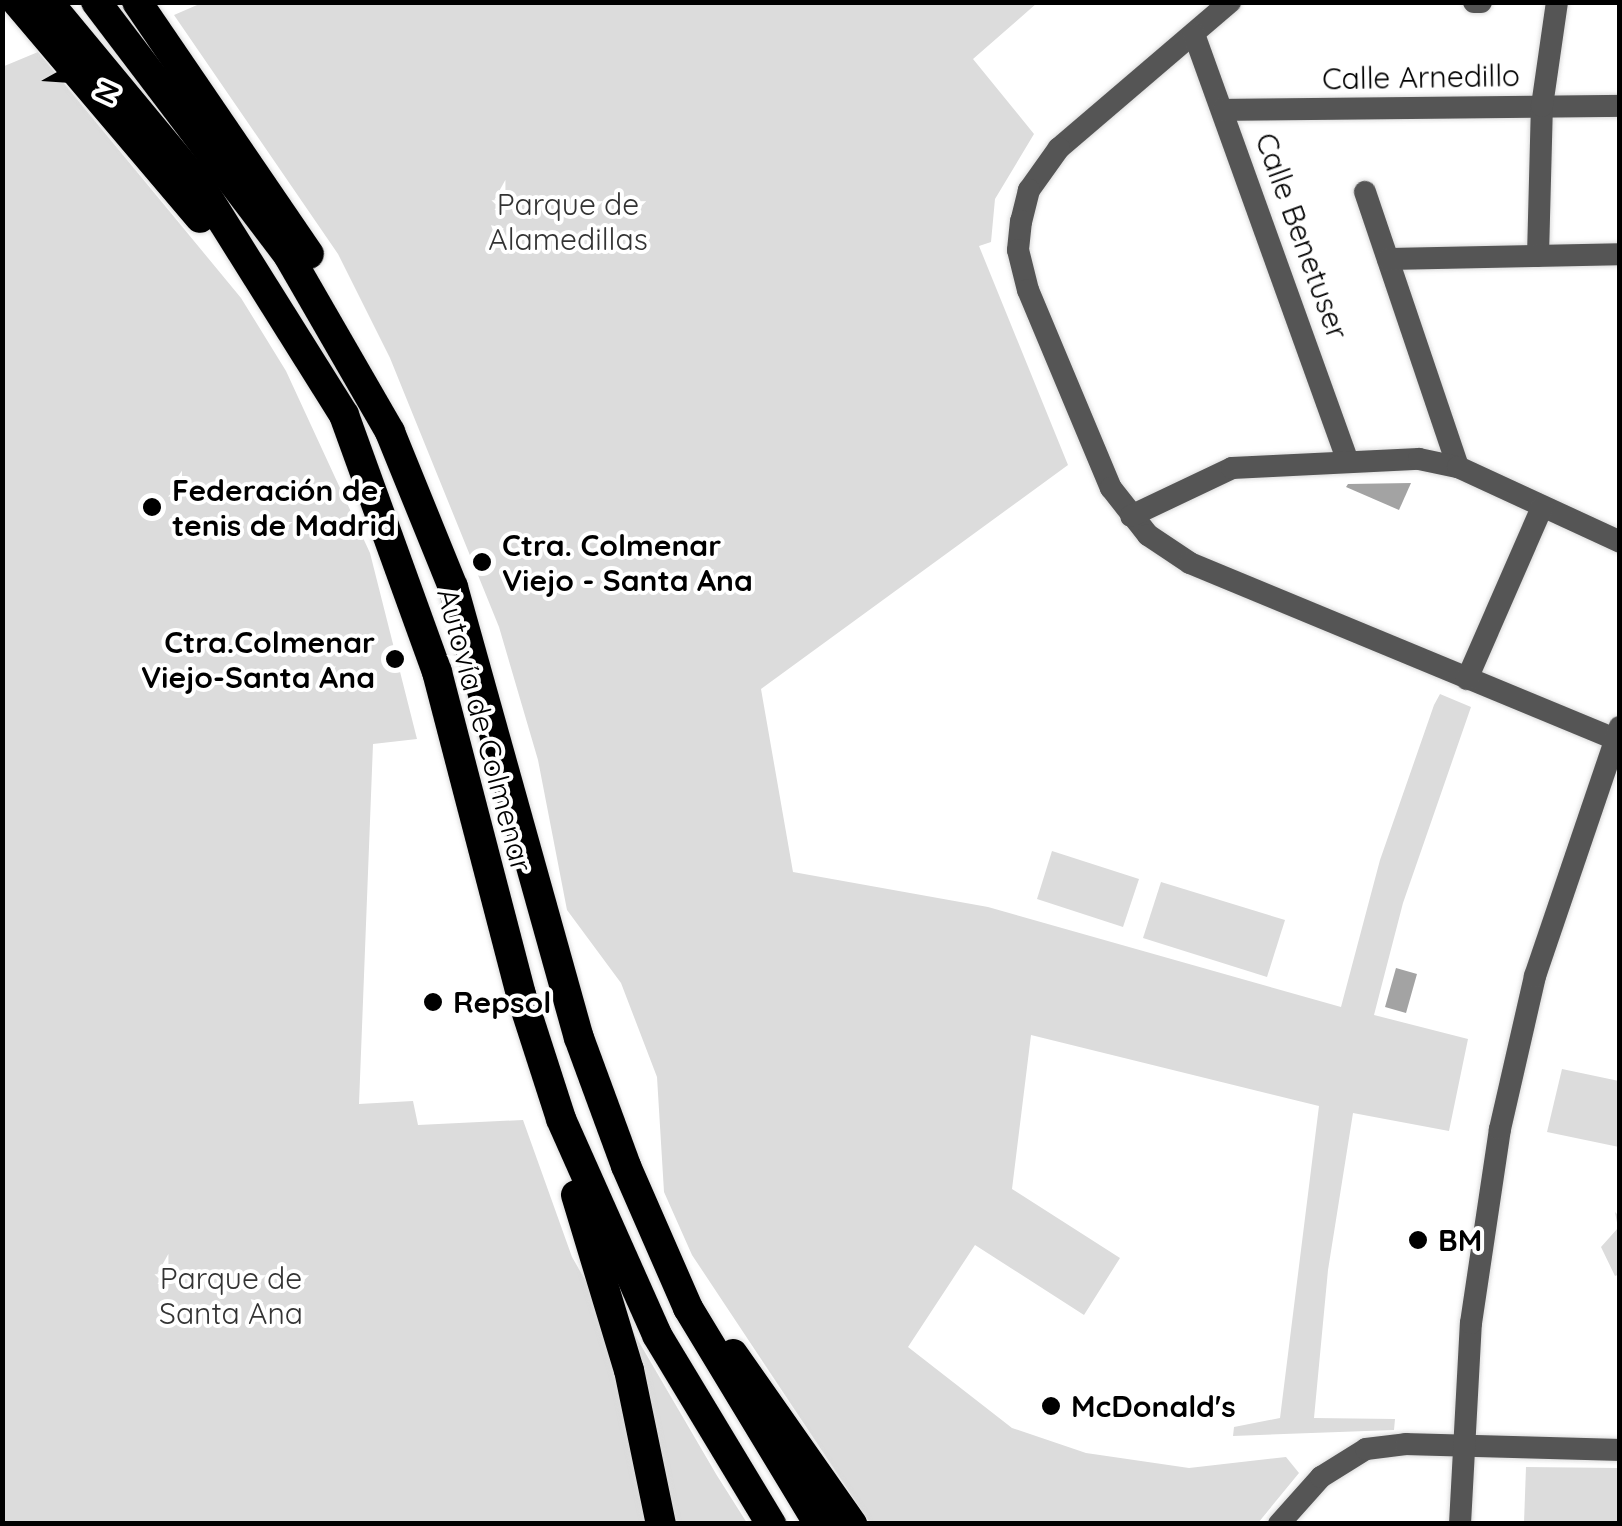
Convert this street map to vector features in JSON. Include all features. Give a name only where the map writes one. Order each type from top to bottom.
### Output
[{"type":"highway","points":[[17,2],[243,273],[364,460]]},
{"type":"highway","name":"Autovía de Colmenar","points":[[48,2],[201,186],[322,373],[364,460],[436,672],[516,979],[561,1119],[657,1335],[771,1524]]},
{"type":"highway","name":"Autovía de Colmenar","points":[[96,2],[288,256],[359,372],[420,499],[453,588],[579,1038],[688,1308],[819,1524]]},
{"type":"highway","points":[[137,2],[291,224],[342,317],[359,372]]},
{"type":"highway","points":[[561,1119],[580,1212],[629,1370],[661,1524]]},
{"type":"highway","points":[[688,1308],[738,1359],[852,1524]]},
{"type":"street","points":[[1230,2],[1060,148],[1029,190],[1018,250],[1028,290],[1095,454],[1131,516],[1190,563],[1467,680],[1618,736],[1535,976],[1500,1129],[1471,1324],[1461,1447],[1460,1524]]},
{"type":"street","points":[[1538,256],[1542,106],[1557,2]]},
{"type":"street","name":"Calle Benetuser","points":[[1194,34],[1348,461]]},
{"type":"street","name":"Calle Arnedillo","points":[[1224,110],[1620,106]]},
{"type":"street","points":[[1365,192],[1458,467]]},
{"type":"street","points":[[1388,259],[1620,254]]},
{"type":"street","points":[[1131,516],[1232,468],[1419,459],[1458,467],[1620,542]]},
{"type":"street","points":[[1467,680],[1542,507]]},
{"type":"street","points":[[1279,1524],[1321,1477],[1356,1453],[1393,1445],[1620,1450]]},
{"type":"green space","name":"Parque de Alamedillas","points":[[204,2],[1037,3],[973,59],[1034,134],[995,199],[991,242],[979,246],[1068,465],[761,689],[793,872],[988,907],[1341,1007],[1380,860],[1434,705],[1440,694],[1471,707],[1403,903],[1374,1015],[1468,1039],[1449,1131],[1353,1113],[1328,1270],[1314,1418],[1395,1419],[1394,1430],[1233,1436],[1234,1427],[1280,1418],[1319,1106],[1031,1035],[1012,1189],[1120,1258],[1084,1315],[975,1245],[908,1347],[1012,1428],[1086,1453],[1189,1468],[1286,1457],[1299,1473],[1258,1523],[870,1523],[692,1255],[664,1192],[657,1077],[621,983],[567,910],[538,760],[499,627],[390,358],[338,254],[174,15]]},
{"type":"green space","name":"Parque de Santa Ana","points":[[38,52],[241,298],[286,371],[370,553],[417,739],[373,744],[359,1104],[413,1101],[418,1125],[523,1120],[572,1257],[602,1309],[646,1523],[3,1523],[2,67]]},
{"type":"green space","points":[[1052,851],[1139,879],[1123,927],[1037,899]]},
{"type":"green space","points":[[1161,882],[1285,920],[1267,977],[1143,938]]},
{"type":"green space","points":[[1562,1069],[1619,1081],[1619,1147],[1547,1132]]},
{"type":"green space","points":[[1615,1212],[1619,1216],[1620,1274],[1615,1276],[1601,1247],[1618,1228]]},
{"type":"green space","points":[[632,1330],[716,1474],[747,1523],[670,1523]]},
{"type":"green space","points":[[1526,1467],[1619,1468],[1619,1523],[1524,1523]]},
{"type":"shaded area","points":[[1411,483],[1399,510],[1346,487],[1348,484]]},
{"type":"shaded area","points":[[1396,968],[1417,974],[1406,1013],[1385,1007]]},
{"type":"place","name":"Federación de tenis de Madrid","points":[[152,507]]},
{"type":"place","name":"Ctra. Colmenar Viejo - Santa Ana","points":[[482,562]]},
{"type":"place","name":"Ctra.Colmenar Viejo-Santa Ana","points":[[395,659]]},
{"type":"place","name":"Repsol","points":[[433,1002]]},
{"type":"place","name":"BM","points":[[1418,1240]]},
{"type":"place","name":"McDonald's","points":[[1051,1406]]}]
